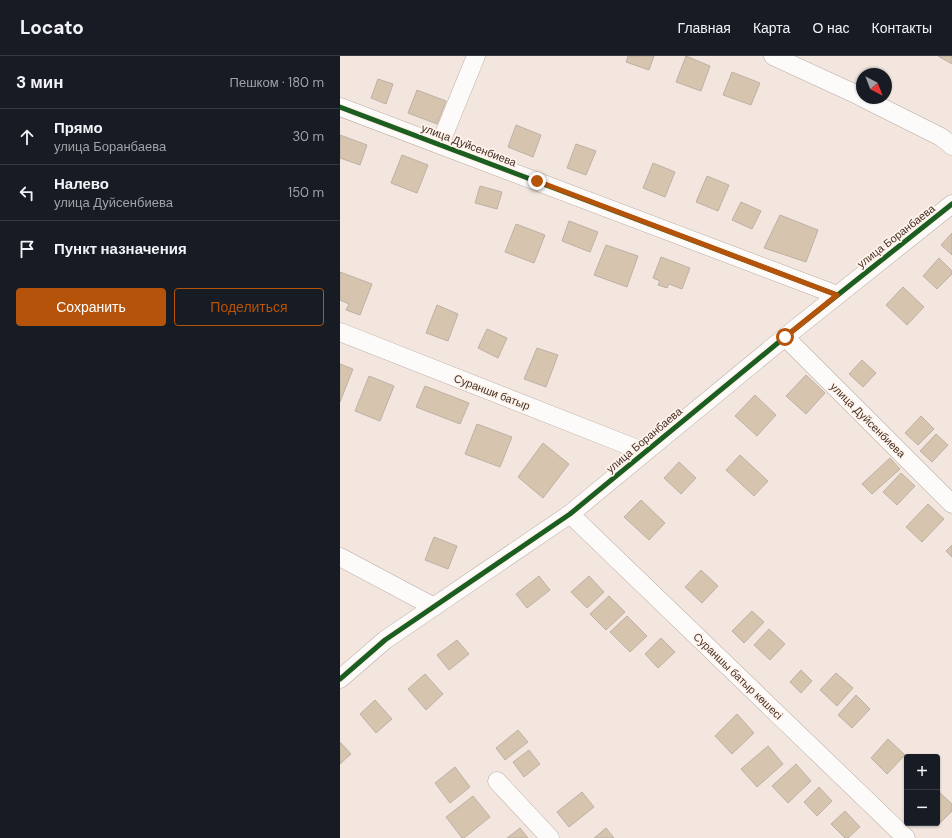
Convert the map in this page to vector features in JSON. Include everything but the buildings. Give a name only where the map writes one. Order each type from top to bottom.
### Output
[{"type":"street","points":[[440,144],[476,56]]},
{"type":"street","points":[[773,56],[856,95]]},
{"type":"street","points":[[875,104],[941,137],[952,146]]},
{"type":"street","name":"улица Дуйсенбиева","points":[[340,107],[837,295]]},
{"type":"street","name":"улица Боранбаева","points":[[340,679],[385,640],[570,514],[785,337],[952,204]]},
{"type":"street","name":"Суранши батыр","points":[[340,332],[645,452]]},
{"type":"street","name":"улица Дуйсенбиева","points":[[785,337],[952,504]]},
{"type":"street","name":"Сураншы батыр көшесі","points":[[570,514],[906,838]]},
{"type":"street","points":[[340,557],[434,607]]},
{"type":"street","points":[[497,781],[550,838]]},
{"type":"cycle path","points":[[340,107],[837,295]]},
{"type":"cycle path","points":[[340,679],[385,640],[570,514],[785,337],[952,204]]},
{"type":"route","points":[[537,181],[837,295],[785,337]]}]
